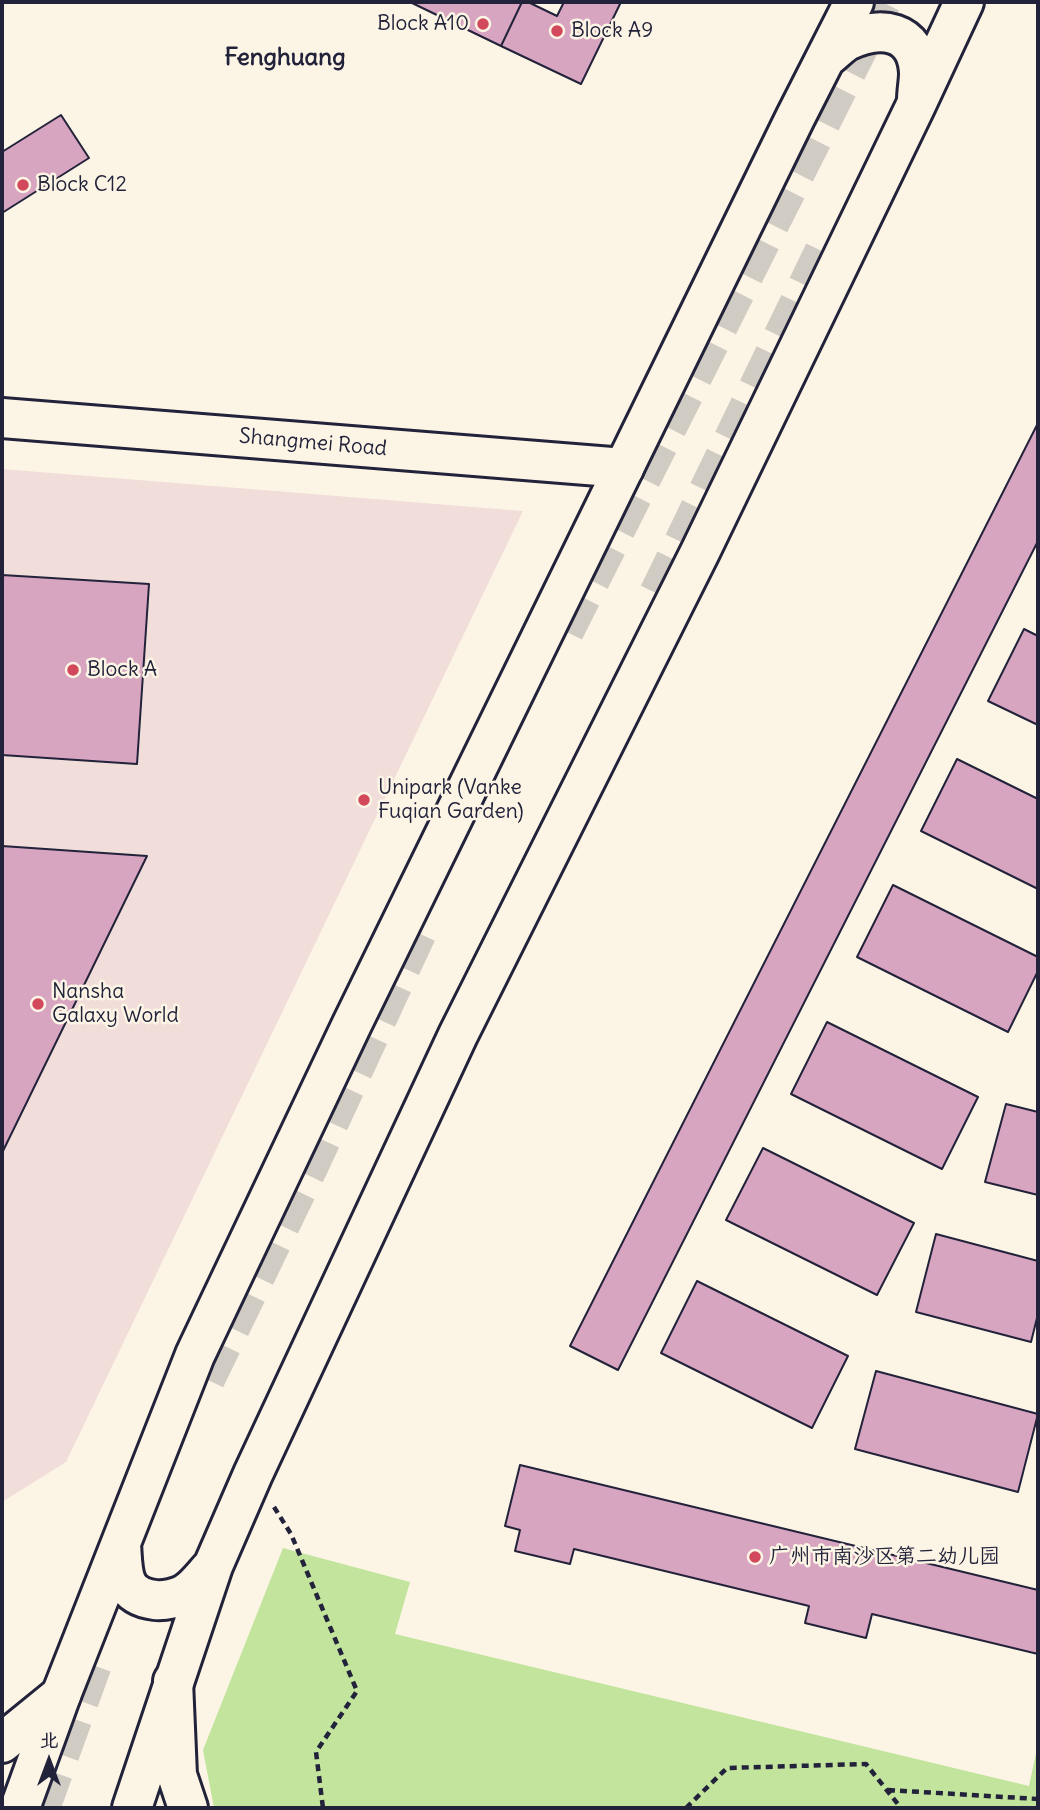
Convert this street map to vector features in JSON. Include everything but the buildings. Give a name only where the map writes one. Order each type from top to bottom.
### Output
[{"type":"main road","points":[[20,1808],[61,1695],[194,1355],[346,1036],[854,2]]},
{"type":"main road","points":[[132,1808],[213,1566],[253,1474],[458,1035],[688,576],[967,6]]},
{"type":"main road","points":[[826,58],[847,41],[876,32],[893,31],[905,38],[915,54],[919,71],[916,106]]},
{"type":"main road","name":"Shangmei Road","points":[[2,418],[624,468]]},
{"type":"main road","points":[[121,1542],[123,1573],[129,1590],[140,1598],[163,1601],[186,1594],[213,1566]]},
{"type":"main road","points":[[173,1681],[177,1775],[188,1808]]},
{"type":"main road","points":[[2,1743],[61,1695]]},
{"type":"path","points":[[253,1474],[291,1535],[357,1691],[316,1752],[323,1808]]},
{"type":"path","points":[[686,1808],[727,1768],[866,1764],[901,1808]]},
{"type":"path","points":[[887,1790],[1038,1799]]},
{"type":"shaded area","name":"Nansha Galaxy World","points":[[2,469],[523,511],[66,1462],[2,1502]]},
{"type":"green space","points":[[283,1548],[410,1582],[395,1634],[1029,1786],[1038,1744],[1038,1808],[214,1808],[203,1750]]},
{"type":"tunnel","points":[[565,631],[882,2]]},
{"type":"tunnel","points":[[658,594],[830,238]]},
{"type":"tunnel","points":[[206,1379],[310,1165],[423,921]]},
{"type":"tunnel","points":[[41,1808],[97,1653]]},
{"type":"place","name":"Block A10","points":[[483,24]]},
{"type":"place","name":"Block A9","points":[[557,31]]},
{"type":"place","name":"Block C12","points":[[23,185]]},
{"type":"place","name":"Block A","points":[[73,670]]},
{"type":"place","name":"Unipark (Vanke Fuqian Garden)","points":[[364,800]]},
{"type":"place","name":"Nansha Galaxy World","points":[[38,1004]]},
{"type":"place","name":"广州市南沙区第二幼儿园","points":[[755,1557]]},
{"type":"district","name":"Fenghuang","points":[[285,58]]}]
